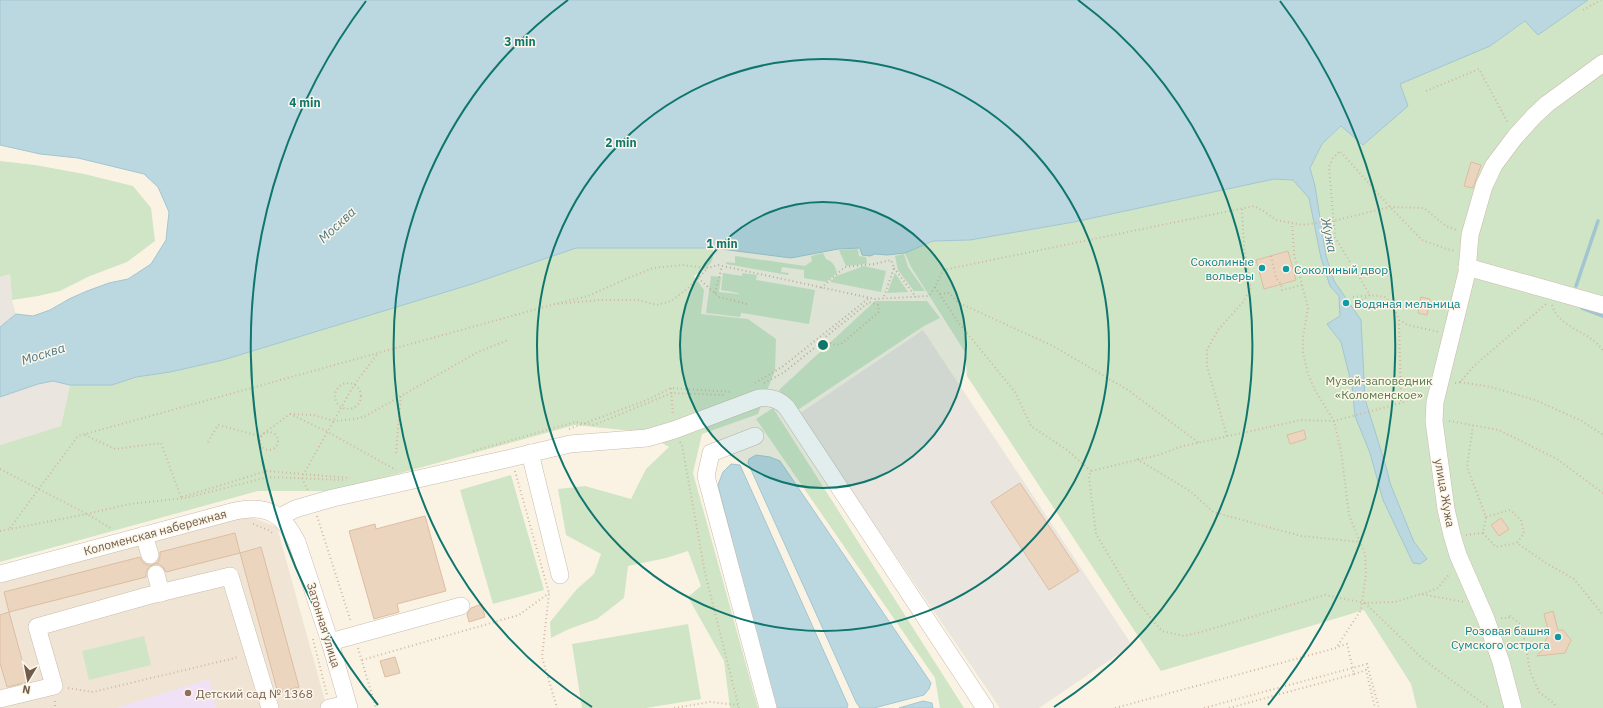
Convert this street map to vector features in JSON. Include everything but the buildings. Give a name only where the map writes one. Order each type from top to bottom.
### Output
[{"type":"street","name":"улица Жужа","points":[[1513,708],[1501,662],[1458,554],[1452,535],[1446,509],[1434,421],[1435,402],[1452,336],[1467,264],[1470,235],[1484,186],[1494,165],[1528,122],[1547,104],[1603,63]]},
{"type":"street","points":[[1467,264],[1603,305]]},
{"type":"street","points":[[280,517],[295,509],[333,498],[509,452],[530,453],[570,444],[647,438],[674,430],[760,398],[768,397],[782,402],[796,422],[985,708]]},
{"type":"street","points":[[755,436],[711,453],[706,476],[768,708]]},
{"type":"street","points":[[530,453],[560,575]]},
{"type":"street","name":"Коломенская набережная","points":[[0,574],[246,508],[264,510],[280,517],[290,527],[297,542]]},
{"type":"street","points":[[144,535],[150,555]]},
{"type":"street","name":"Затонная улица","points":[[297,542],[330,642],[348,706]]},
{"type":"street","points":[[156,574],[161,593]]},
{"type":"street","points":[[0,699],[54,686],[37,627],[230,576],[270,708]]},
{"type":"street","points":[[330,642],[461,606]]},
{"type":"street","points":[[329,708],[348,706]]},
{"type":"path","points":[[1583,10],[1601,0]]},
{"type":"path","points":[[1426,91],[1479,69],[1515,137]]},
{"type":"path","points":[[1370,295],[1335,237],[1329,168],[1333,158],[1340,151],[1422,240],[1444,248],[1467,264]]},
{"type":"path","points":[[10,528],[78,436],[588,296],[654,268],[682,265],[708,268],[718,265],[869,298],[883,299],[929,296],[943,270],[1254,206],[1276,220],[1302,225],[1333,221],[1390,207],[1424,208],[1446,226],[1470,235]]},
{"type":"path","points":[[1227,436],[1207,366],[1207,350],[1218,330],[1243,302],[1251,288],[1244,248],[1242,209]]},
{"type":"path","points":[[1292,223],[1294,254],[1308,308],[1303,337],[1303,353],[1308,374],[1315,390],[1334,421],[1341,451],[1349,515],[1365,554],[1366,574],[1361,610],[1336,648]]},
{"type":"path","points":[[1271,256],[1276,278],[1281,284],[1282,290],[1302,285]]},
{"type":"path","points":[[821,288],[845,268],[891,260],[894,268],[916,297]]},
{"type":"path","points":[[715,293],[722,266]]},
{"type":"path","points":[[555,304],[599,300],[638,300],[657,304],[671,301],[688,288],[708,268]]},
{"type":"path","points":[[883,299],[894,268]]},
{"type":"path","points":[[698,278],[720,297],[747,304]]},
{"type":"path","points":[[935,287],[958,322],[1015,392],[1030,426],[1067,450],[1091,471]]},
{"type":"path","points":[[940,294],[949,294],[957,302],[1053,346],[1128,390],[1200,443]]},
{"type":"path","points":[[1355,304],[1370,295]]},
{"type":"path","points":[[1353,297],[1370,295],[1385,297],[1392,303],[1399,320],[1401,403]]},
{"type":"path","points":[[751,386],[782,367],[869,298]]},
{"type":"path","points":[[1460,382],[1474,366],[1550,299],[1554,313],[1563,321],[1599,344],[1603,351]]},
{"type":"path","points":[[760,385],[783,373],[869,302],[878,305],[879,312],[841,344],[823,341]]},
{"type":"path","points":[[1399,320],[1408,325],[1452,336]]},
{"type":"path","points":[[208,442],[218,425],[260,436],[266,433],[274,434],[278,438],[276,446],[272,449],[264,448],[261,443],[261,437],[266,433],[290,414],[313,415],[334,421],[355,419],[366,416],[476,353],[508,340]]},
{"type":"path","points":[[302,478],[354,385],[378,353]]},
{"type":"path","points":[[1458,554],[1450,574],[1438,588],[1395,602],[1365,603],[1325,595],[1184,636],[1162,631],[1134,598],[1096,534],[1088,477],[1091,471],[1158,455],[1183,446],[1302,420],[1334,421],[1401,403],[1440,386],[1460,382],[1491,387],[1535,400],[1582,420],[1603,435]]},
{"type":"path","points":[[344,384],[354,385],[359,390],[360,402],[354,408],[342,408],[336,401],[335,397],[337,389],[344,384]]},
{"type":"path","points":[[671,388],[674,430],[682,445],[705,572],[739,706],[710,702],[674,708]]},
{"type":"path","points":[[568,429],[647,400],[671,388],[739,393]]},
{"type":"path","points":[[468,452],[575,422],[594,425],[672,393],[734,395]]},
{"type":"path","points":[[396,453],[401,395]]},
{"type":"path","points":[[290,414],[328,432],[399,471],[391,472]]},
{"type":"path","points":[[1434,421],[1447,421],[1499,430],[1557,459],[1603,493]]},
{"type":"path","points":[[1472,426],[1467,467],[1486,518],[1483,533]]},
{"type":"path","points":[[84,435],[115,449],[161,443],[181,497]]},
{"type":"path","points":[[470,455],[509,452],[549,593],[542,657],[557,708]]},
{"type":"path","points":[[1137,459],[1190,491],[1213,512],[1301,536],[1361,542]]},
{"type":"path","points":[[0,469],[87,514],[118,532]]},
{"type":"path","points":[[0,531],[129,504],[181,497],[267,471],[353,480],[268,477],[186,498],[181,497]]},
{"type":"path","points":[[302,478],[313,504],[355,635],[376,708]]},
{"type":"path","points":[[1486,518],[1510,510],[1521,520],[1524,532],[1517,544]]},
{"type":"path","points":[[1452,535],[1469,536],[1483,533]]},
{"type":"path","points":[[1483,533],[1496,547],[1517,544],[1574,579],[1603,616]]},
{"type":"path","points":[[362,660],[519,615],[549,593]]},
{"type":"path","points":[[1421,594],[1482,612],[1509,618],[1510,615],[1520,624],[1526,646],[1530,672],[1539,692],[1554,703],[1556,708]]},
{"type":"path","points":[[1365,603],[1424,660],[1489,708]]},
{"type":"path","points":[[1114,708],[1347,644],[1354,674]]},
{"type":"path","points":[[54,686],[92,692],[254,653]]},
{"type":"path","points":[[1204,708],[1367,664],[1379,708]]},
{"type":"path","points":[[1229,708],[1366,670],[1375,708]]},
{"type":"shaded area","points":[[10,274],[12,300],[16,314],[0,327],[0,277]]},
{"type":"shaded area","points":[[923,330],[1132,645],[1039,708],[1000,708],[799,414]]},
{"type":"shaded area","points":[[53,381],[70,385],[61,426],[0,445],[0,397],[38,384]]},
{"type":"shaded area","points":[[246,515],[277,527],[327,708],[0,708],[0,583]]},
{"type":"shaded area","name":"Детский сад № 1368","points":[[209,679],[216,708],[116,708]]},
{"type":"green space","name":"Музей-заповедник «Коломенское»","points":[[1588,0],[1603,0],[1603,708],[1417,708],[1411,684],[1364,610],[1161,671],[967,376],[965,352],[911,267],[905,253],[933,241],[970,240],[1074,222],[1274,179],[1293,180],[1310,168],[1322,144],[1342,126],[1363,145],[1408,106],[1400,84],[1490,46],[1526,21],[1538,35]]},
{"type":"green space","points":[[0,161],[35,165],[84,174],[133,186],[151,208],[155,241],[127,262],[90,276],[60,291],[12,300],[10,274],[0,277]]},
{"type":"green space","points":[[576,248],[713,248],[713,258],[709,265],[694,276],[704,290],[701,314],[748,319],[776,339],[775,370],[758,414],[702,434],[693,473],[758,708],[730,708],[724,661],[688,597],[701,586],[688,551],[666,558],[628,566],[624,598],[597,619],[569,629],[551,638],[550,622],[577,589],[594,574],[601,554],[566,535],[558,489],[585,486],[631,499],[646,469],[669,447],[642,432],[575,425],[335,491],[258,491],[0,562],[0,445],[61,426],[70,385],[112,385],[136,377],[170,372],[223,360],[472,284]]},
{"type":"green space","points":[[858,249],[859,256],[866,257],[867,263],[846,266],[839,250]]},
{"type":"green space","points":[[823,253],[826,259],[833,264],[837,273],[826,282],[804,278],[804,270],[782,267],[781,272],[789,273],[788,275],[726,264],[726,262],[735,263],[735,256],[805,266],[812,261],[811,256]]},
{"type":"green space","points":[[904,254],[908,267],[925,291],[914,291],[898,270],[895,256]]},
{"type":"green space","points":[[864,266],[886,271],[881,292],[830,282],[836,276]]},
{"type":"green space","points":[[723,273],[742,276],[742,273],[757,275],[756,280],[815,290],[809,324],[741,313],[740,317],[706,313],[711,276],[721,277],[719,292],[739,294],[721,290]]},
{"type":"green space","points":[[895,273],[908,292],[887,293]]},
{"type":"green space","points":[[875,301],[927,301],[940,318],[924,326],[796,411],[779,390]]},
{"type":"green space","points":[[773,408],[964,708],[940,708],[935,678],[756,419]]},
{"type":"green space","points":[[511,475],[544,590],[493,604],[460,490]]},
{"type":"green space","points":[[688,624],[701,699],[646,708],[582,708],[572,644]]},
{"type":"green space","points":[[144,636],[151,665],[89,680],[82,651]]},
{"type":"water","name":"Москва","points":[[0,0],[1588,0],[1538,35],[1525,21],[1490,46],[1400,84],[1408,106],[1363,145],[1341,126],[1322,144],[1310,168],[1315,186],[1326,256],[1334,281],[1361,320],[1365,399],[1390,483],[1414,542],[1427,559],[1420,564],[1413,563],[1383,500],[1370,453],[1355,416],[1352,386],[1341,342],[1327,324],[1340,316],[1339,296],[1330,286],[1321,258],[1309,198],[1293,180],[1274,179],[1074,222],[970,240],[933,241],[905,253],[887,255],[862,255],[860,248],[838,249],[791,258],[713,248],[576,248],[472,284],[223,360],[170,372],[136,377],[112,385],[70,385],[53,381],[38,384],[0,397],[0,327],[16,314],[33,316],[50,310],[87,291],[109,283],[128,279],[151,264],[166,240],[169,212],[158,187],[144,174],[78,158],[40,154],[0,145]]},
{"type":"water","points":[[756,455],[770,457],[780,461],[931,683],[929,689],[924,695],[874,708],[860,708],[748,463],[749,459]]},
{"type":"water","points":[[731,464],[740,465],[848,705],[847,708],[775,708],[718,485],[723,472]]},
{"type":"water","points":[[923,701],[932,703],[933,708],[899,708]]},
{"type":"waterway","points":[[1576,286],[1598,221]]},
{"type":"waterway","points":[[1582,308],[1603,316]]},
{"type":"place","name":"Соколиные вольеры","points":[[1262,268]]},
{"type":"place","name":"Соколиный двор","points":[[1286,269]]},
{"type":"place","name":"Водяная мельница","points":[[1346,303]]},
{"type":"place","name":"Розовая башня Сумского острога","points":[[1558,637]]},
{"type":"place","name":"Детский сад № 1368","points":[[188,693]]},
{"type":"water label","name":"Жужа","points":[[1329,235]]}]
